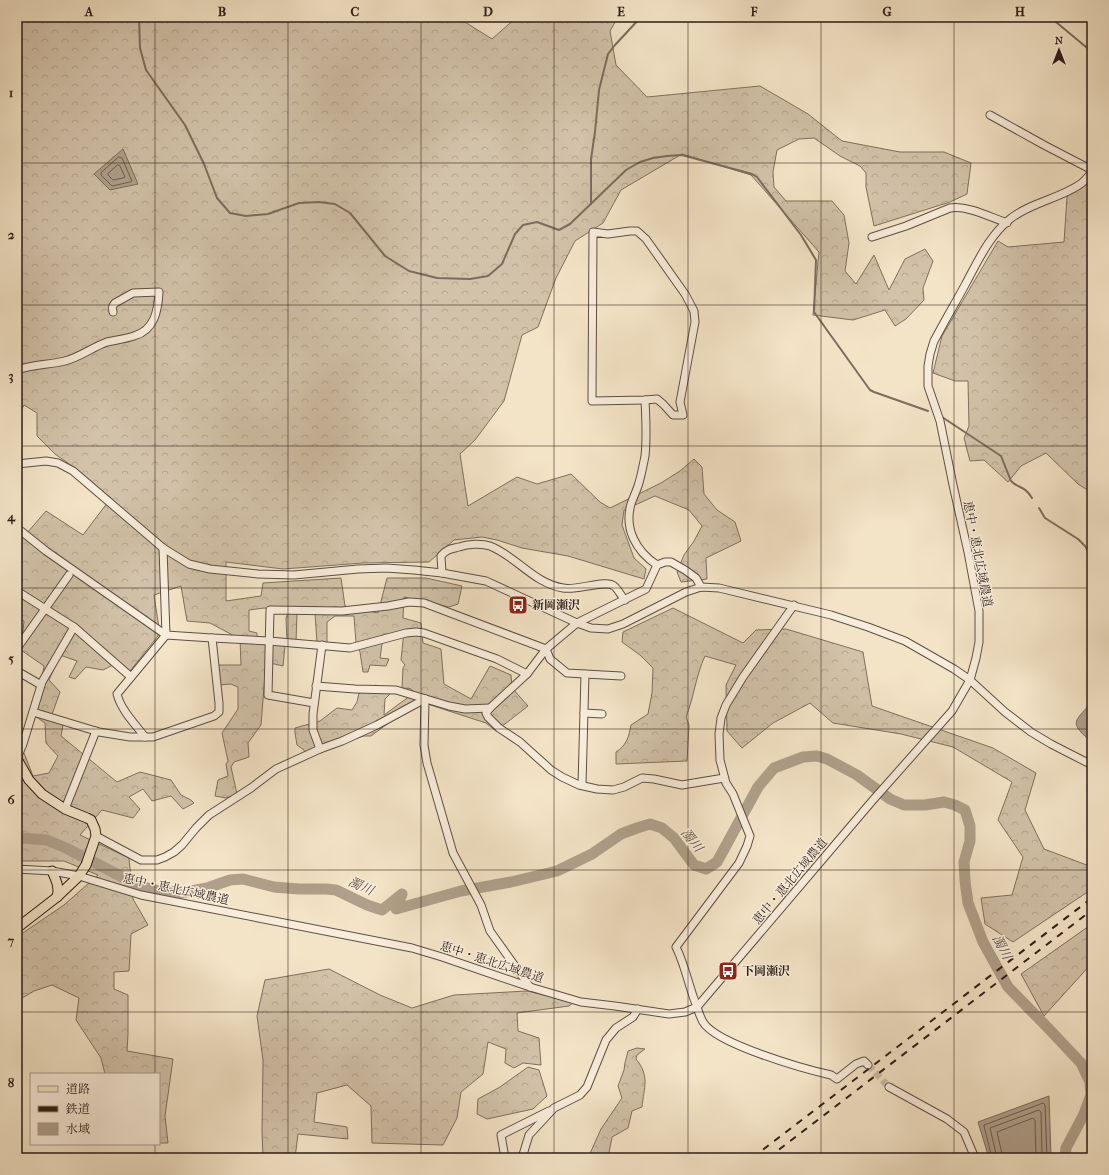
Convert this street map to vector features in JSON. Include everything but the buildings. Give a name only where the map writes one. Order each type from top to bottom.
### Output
[{"type":"main road","points":[[17,759],[29,780],[42,794],[65,808],[91,820],[96,836],[86,865],[79,876],[57,897],[17,928]]},
{"type":"main road","points":[[52,871],[58,885],[57,897]]},
{"type":"street","points":[[990,115],[1092,171]]},
{"type":"street","name":"恵中・恵北広域農道","points":[[17,869],[52,871],[79,876],[141,895],[412,948],[530,987],[581,1002],[669,1014],[685,1012],[697,1007],[873,800],[952,711],[970,680],[979,642],[979,611],[940,421],[928,386],[928,366],[930,354],[942,325],[992,238],[1010,219],[1028,208],[1045,202],[1079,185],[1092,171]]},
{"type":"street","points":[[872,237],[906,226],[955,207],[963,207],[1007,223]]},
{"type":"street","points":[[630,230],[637,231],[646,239],[679,284],[689,299],[694,311],[695,322],[680,402],[683,415],[673,416],[657,399],[645,400],[592,401],[593,232],[608,234],[630,230]]},
{"type":"street","points":[[17,370],[26,367],[66,361],[106,342],[136,336],[152,324],[156,316],[159,292],[133,293],[113,305],[113,312]]},
{"type":"street","points":[[645,400],[645,456],[630,512],[630,526],[632,535],[640,550],[657,565]]},
{"type":"street","points":[[17,464],[46,461],[58,463],[73,471],[163,548],[189,564],[210,569],[258,574],[294,575],[386,568],[442,573],[486,581],[591,628],[608,629],[623,624],[686,592],[701,587],[719,588],[831,615],[905,641],[954,669],[970,680],[1005,712],[1031,732],[1092,765]]},
{"type":"street","points":[[21,531],[46,551],[166,635],[269,641],[350,648],[406,633],[416,632],[497,659],[527,674]]},
{"type":"street","points":[[442,573],[441,556],[446,550],[465,545],[484,545],[490,546],[505,554],[536,577],[549,583],[563,588],[574,589],[594,584],[610,584],[615,586],[625,600]]},
{"type":"street","points":[[145,737],[124,710],[118,700],[117,694],[166,635],[163,548]]},
{"type":"street","points":[[701,587],[696,578],[671,562],[665,562],[657,565],[646,589],[577,623],[546,649],[527,674],[486,713],[499,728],[520,742],[551,770],[582,786],[613,790],[624,787],[642,778],[682,785],[724,778]]},
{"type":"street","points":[[17,646],[18,647],[44,608],[69,575]]},
{"type":"street","points":[[17,591],[74,627],[131,677]]},
{"type":"street","points":[[314,703],[268,695],[270,610],[342,611],[410,602],[424,603],[546,649],[550,659],[566,673],[621,676]]},
{"type":"street","points":[[794,605],[743,677],[726,705],[721,718],[719,734],[720,760],[724,778],[733,794],[750,836],[747,846],[739,863],[676,947],[697,1007],[704,1022],[715,1033],[743,1047],[780,1061],[831,1075],[837,1079],[856,1064],[864,1061],[868,1065]]},
{"type":"street","points":[[17,759],[41,685],[74,627]]},
{"type":"street","points":[[33,712],[96,731],[130,737],[153,737],[214,716],[220,712],[220,703],[212,638]]},
{"type":"street","points":[[320,749],[313,730],[314,703],[322,645]]},
{"type":"street","points":[[17,671],[41,685]]},
{"type":"street","points":[[582,786],[585,674]]},
{"type":"street","points":[[316,686],[396,690],[449,706],[465,709],[490,708]]},
{"type":"street","points":[[96,836],[140,860],[157,860],[165,857],[182,845],[209,815],[251,788],[276,769],[320,749],[342,741],[425,698]]},
{"type":"street","points":[[425,698],[424,745],[427,763],[453,853],[481,905],[490,931],[530,987]]},
{"type":"street","points":[[584,713],[602,714]]},
{"type":"street","points":[[65,808],[96,731]]},
{"type":"street","points":[[504,1158],[501,1135],[580,1095],[587,1087],[606,1040],[616,1028],[633,1017],[638,1009]]},
{"type":"street","points":[[889,1087],[947,1119],[964,1132],[975,1158]]},
{"type":"street","points":[[522,1158],[529,1135],[554,1108]]},
{"type":"green space","points":[[17,17],[457,17],[492,39],[517,17],[618,17],[610,31],[616,65],[647,97],[760,86],[808,114],[842,141],[900,152],[944,152],[971,163],[967,194],[950,202],[874,226],[866,187],[866,173],[860,166],[840,156],[814,138],[799,139],[777,150],[773,172],[774,187],[786,201],[832,201],[844,215],[849,243],[845,271],[856,284],[874,255],[889,290],[905,259],[925,249],[933,261],[923,288],[924,300],[906,319],[895,326],[885,310],[853,320],[813,315],[819,252],[751,175],[682,154],[621,190],[603,223],[575,241],[556,278],[538,327],[522,335],[504,401],[475,440],[460,454],[468,506],[517,477],[537,484],[571,474],[600,502],[610,508],[661,483],[680,471],[694,459],[702,467],[704,494],[717,510],[735,522],[741,541],[706,558],[707,579],[681,582],[677,572],[684,555],[702,526],[689,510],[655,496],[624,510],[622,525],[634,558],[646,569],[644,579],[568,556],[522,548],[482,537],[454,540],[429,562],[363,563],[283,569],[226,562],[226,601],[261,596],[263,583],[341,578],[345,606],[378,613],[387,578],[426,578],[462,586],[458,604],[449,607],[404,597],[403,618],[421,623],[423,643],[441,649],[444,684],[471,699],[490,666],[511,675],[512,688],[528,706],[496,731],[486,723],[418,701],[371,736],[364,736],[348,741],[326,743],[315,755],[305,758],[304,750],[297,745],[295,728],[320,721],[337,708],[352,710],[357,702],[359,693],[376,685],[385,692],[393,691],[385,699],[384,715],[414,693],[408,688],[403,691],[402,689],[403,668],[405,665],[401,660],[404,631],[383,637],[380,658],[389,659],[386,666],[370,665],[368,672],[363,672],[360,652],[356,643],[354,616],[335,616],[327,622],[327,643],[317,643],[315,613],[297,613],[296,642],[287,641],[286,618],[289,610],[264,608],[249,610],[249,631],[257,633],[257,638],[265,643],[285,646],[283,666],[266,662],[261,725],[248,743],[249,757],[234,762],[231,767],[237,794],[226,798],[215,796],[218,780],[228,776],[226,764],[228,761],[222,733],[238,709],[238,687],[231,684],[219,685],[217,665],[241,665],[240,639],[210,623],[187,621],[181,586],[154,595],[159,628],[158,636],[130,671],[115,664],[103,670],[86,667],[75,679],[69,677],[77,661],[60,655],[49,680],[60,692],[50,720],[63,725],[61,736],[117,782],[140,772],[171,780],[181,795],[194,803],[183,809],[171,796],[152,801],[143,789],[129,797],[140,809],[133,818],[102,810],[80,835],[129,858],[133,899],[148,925],[131,934],[129,971],[114,972],[114,989],[128,995],[127,1051],[173,1059],[165,1116],[168,1143],[160,1143],[160,1073],[105,1073],[101,1058],[76,1020],[79,998],[52,985],[34,991],[17,1001],[17,977],[21,974],[17,964],[17,937],[64,905],[98,875],[64,861],[17,861],[17,756],[24,753],[33,776],[49,773],[58,756],[46,743],[45,723],[35,716],[44,666],[21,650],[24,621],[17,618],[17,527],[27,533],[46,511],[83,535],[111,498],[75,468],[55,454],[37,436],[37,413],[24,405],[17,418]]},
{"type":"green space","points":[[1092,179],[1092,493],[1078,484],[1046,453],[1021,466],[1008,482],[984,460],[970,461],[964,438],[969,426],[968,381],[955,381],[933,373],[942,336],[998,241],[1008,247],[1064,242],[1067,197],[1074,190]]},
{"type":"green space","points":[[673,608],[743,643],[756,630],[786,629],[863,652],[872,706],[993,748],[1036,773],[1025,810],[1044,849],[1092,867],[1092,889],[1013,942],[985,924],[981,898],[1012,895],[1023,857],[998,820],[1012,782],[953,747],[901,734],[833,723],[810,703],[773,723],[742,748],[727,731],[726,685],[736,665],[705,656],[699,671],[686,717],[689,725],[687,761],[616,764],[616,752],[626,741],[631,725],[648,714],[652,693],[653,668],[640,655],[622,642],[623,632]]},
{"type":"green space","points":[[1092,924],[1092,963],[1044,1016],[1021,974]]},
{"type":"green space","points":[[329,969],[380,995],[412,1008],[454,995],[527,991],[574,1002],[569,1006],[517,1013],[518,1031],[539,1038],[541,1065],[523,1063],[514,1068],[505,1063],[506,1049],[488,1042],[483,1074],[461,1092],[457,1118],[443,1145],[372,1143],[371,1106],[347,1085],[317,1093],[314,1122],[347,1127],[348,1139],[298,1134],[295,1158],[263,1158],[263,1060],[257,1016],[265,980]]},
{"type":"green space","points":[[637,1048],[645,1049],[637,1055],[636,1059],[645,1076],[642,1107],[632,1111],[628,1128],[612,1137],[608,1158],[588,1158],[601,1129],[622,1098],[618,1086],[624,1070],[628,1051]]},
{"type":"green space","points":[[528,1067],[539,1070],[547,1096],[533,1109],[487,1119],[477,1114],[478,1099],[500,1087]]},
{"type":"water","points":[[123,149],[138,184],[110,190],[94,174]]},
{"type":"water","points":[[1092,702],[1092,743],[1080,731],[1076,723],[1080,715]]},
{"type":"water","points":[[1049,1096],[1051,1158],[989,1158],[978,1122]]},
{"type":"waterway","points":[[139,17],[140,48],[146,70],[185,125],[204,164],[217,198],[230,213],[246,216],[268,214],[299,203],[319,202],[335,204],[350,213],[385,256],[409,271],[437,278],[470,279],[488,276],[502,264],[515,234],[523,225],[537,222],[559,230],[570,224],[626,170],[640,162],[653,158],[682,155],[752,174],[757,177],[801,235],[816,260],[814,312],[870,390],[928,411]]},
{"type":"waterway","points":[[591,204],[591,159],[599,90],[608,54],[641,17]]},
{"type":"waterway","points":[[1050,17],[1092,52]]},
{"type":"waterway","points":[[942,417],[1001,456],[1011,481],[1024,489],[1032,498]]},
{"type":"waterway","points":[[1039,508],[1045,518],[1078,539],[1085,546],[1092,560]]},
{"type":"waterway","name":"濁川","points":[[17,839],[47,840],[66,848],[140,886],[159,891],[180,893],[207,888],[230,880],[243,879],[274,887],[336,890],[367,905],[382,910],[402,894],[396,909],[461,891],[511,882],[557,871],[592,854],[621,834],[650,824],[662,828],[674,838],[694,865],[706,869],[717,862],[758,787],[774,768],[803,757],[817,756],[827,759],[857,775],[890,799],[904,805],[925,805],[944,802],[965,810],[970,826],[970,841],[964,862],[965,881],[968,903],[983,942],[1008,987],[1081,1063],[1090,1082],[1091,1095],[1084,1114],[1066,1148],[1065,1158]]},
{"type":"tunnel","points":[[868,1065],[889,1087]]},
{"type":"railway","points":[[752,1158],[1092,898]]},
{"type":"railway","points":[[768,1158],[1092,910]]},
{"type":"place","name":"新岡瀬沢","points":[[518,605]]},
{"type":"place","name":"下岡瀬沢","points":[[728,971]]}]
